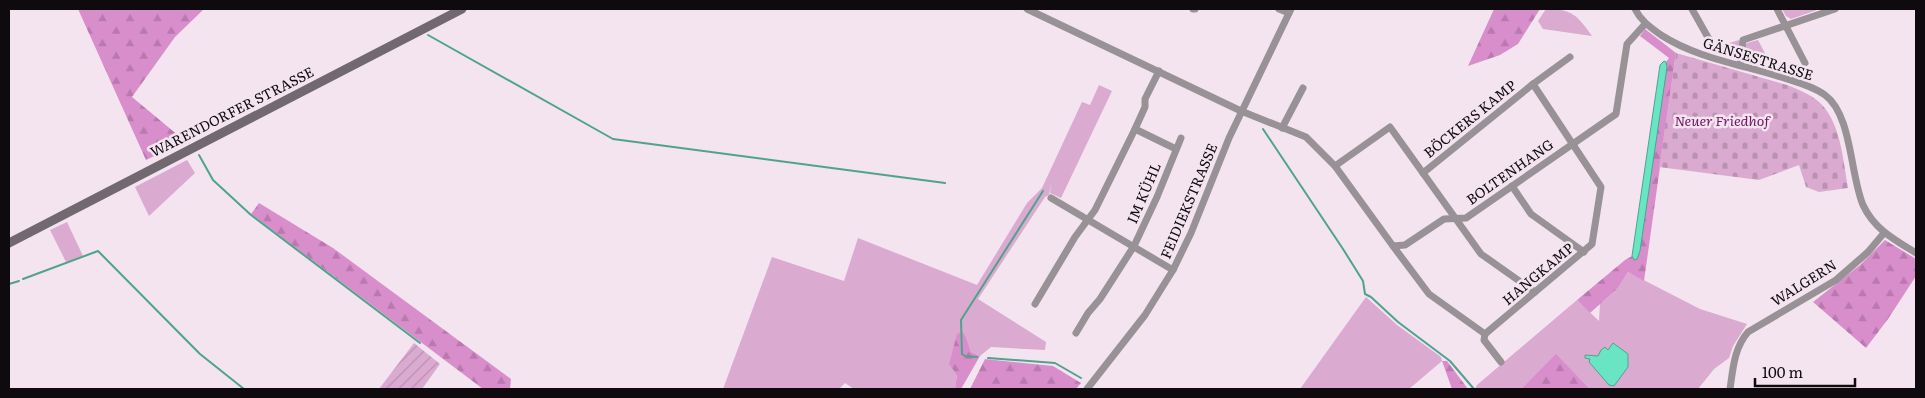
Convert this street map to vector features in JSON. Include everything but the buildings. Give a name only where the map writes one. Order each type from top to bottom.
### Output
[{"type":"main road","name":"WARENDORFER STRASSE","points":[[11,241],[462,9]]},
{"type":"street","points":[[1026,9],[1241,111],[1306,137],[1335,166],[1429,294],[1485,334],[1484,340],[1501,362]]},
{"type":"street","points":[[1280,9],[1290,11]]},
{"type":"street","name":"GÄNSESTRASSE","points":[[1635,9],[1645,24],[1688,50],[1818,91],[1834,104],[1844,124],[1855,179],[1864,206],[1884,233]]},
{"type":"street","points":[[1692,9],[1710,41]]},
{"type":"street","points":[[1777,9],[1805,63]]},
{"type":"street","points":[[1740,65],[1742,40],[1835,9]]},
{"type":"street","name":"FEIDIEKSTRASSE","points":[[1087,389],[1145,315],[1173,270],[1191,232],[1241,111],[1290,11]]},
{"type":"street","name":"BOLTENHANG","points":[[1393,246],[1405,245],[1444,219],[1466,218],[1616,114],[1627,44],[1645,24]]},
{"type":"street","name":"BÖCKERS KAMP","points":[[1423,173],[1533,84],[1570,57]]},
{"type":"street","points":[[1035,304],[1095,210],[1135,129],[1145,107],[1145,100],[1159,71]]},
{"type":"street","name":"BÖCKERS KAMP","points":[[1533,84],[1574,144]]},
{"type":"street","points":[[1282,128],[1303,88]]},
{"type":"street","points":[[1335,166],[1390,127],[1481,254],[1535,292]]},
{"type":"street","name":"IM KÜHL","points":[[1135,129],[1176,149]]},
{"type":"street","name":"IM KÜHL","points":[[1076,332],[1088,313],[1100,300],[1134,246],[1157,197],[1181,138]]},
{"type":"street","name":"HANGKAMP","points":[[1485,334],[1592,244],[1601,187],[1574,144]]},
{"type":"street","points":[[1512,186],[1531,214],[1584,252]]},
{"type":"street","name":"IM KÜHL","points":[[1051,198],[1173,270]]},
{"type":"street","points":[[1884,233],[1916,253]]},
{"type":"street","name":"WALGERN","points":[[1730,389],[1736,351],[1748,332],[1836,280],[1868,252],[1884,233]]},
{"type":"green space","points":[[78,9],[204,9],[175,37],[132,97],[185,141],[146,160]]},
{"type":"green space","points":[[1494,9],[1540,9],[1518,44],[1500,55],[1468,66]]},
{"type":"green space","points":[[1546,9],[1568,12],[1578,18],[1592,36],[1543,29],[1538,21]]},
{"type":"green space","points":[[1782,9],[1820,9],[1791,19],[1786,16]]},
{"type":"green space","points":[[1645,29],[1676,53],[1644,281],[1628,272],[1618,288],[1590,313],[1577,300],[1625,260],[1632,256],[1634,260],[1666,62],[1669,58],[1640,36]]},
{"type":"green space","points":[[1739,40],[1740,57],[1710,49]]},
{"type":"green space","points":[[1758,40],[1768,59],[1762,63],[1746,59],[1745,46],[1747,43]]},
{"type":"green space","name":"Neuer Friedhof","points":[[1676,53],[1787,85],[1818,101],[1826,109],[1836,130],[1848,188],[1819,192],[1806,187],[1799,165],[1759,180],[1659,167]]},
{"type":"green space","points":[[1099,85],[1112,91],[1061,198],[1050,193],[1051,183],[1049,195],[1045,197],[978,299],[1046,342],[1045,350],[991,347],[980,356],[971,352],[963,332],[955,389],[854,389],[845,383],[839,389],[723,389],[772,257],[844,281],[858,238],[977,285],[1027,203],[1042,188],[1082,102],[1090,105]]},
{"type":"green space","points":[[187,160],[195,173],[149,216],[135,187]]},
{"type":"green space","points":[[259,203],[333,248],[511,379],[510,389],[483,389],[251,214]]},
{"type":"green space","points":[[67,222],[83,256],[66,262],[50,230]]},
{"type":"green space","points":[[1885,240],[1916,259],[1916,276],[1888,319],[1866,348],[1813,302],[1860,265]]},
{"type":"green space","points":[[1628,272],[1700,309],[1747,324],[1733,346],[1729,358],[1714,369],[1698,389],[1590,389],[1556,355],[1521,389],[1475,389],[1477,385],[1577,300],[1599,321],[1600,304],[1618,288]]},
{"type":"green space","points":[[1366,297],[1397,325],[1441,357],[1442,361],[1409,389],[1300,389]]},
{"type":"green space","points":[[963,332],[971,352],[980,356],[961,389],[955,389],[957,375],[949,364],[957,334]]},
{"type":"green space","points":[[414,343],[440,364],[422,389],[379,389]]},
{"type":"green space","points":[[1556,354],[1590,389],[1521,389]]},
{"type":"green space","points":[[985,359],[1053,366],[1081,383],[1076,389],[970,389]]},
{"type":"green space","points":[[1442,361],[1447,361],[1468,389],[1452,389]]},
{"type":"shaded area","points":[[1664,61],[1667,67],[1640,251],[1637,259],[1634,260],[1632,256],[1660,65]]},
{"type":"shaded area","points":[[1613,343],[1628,354],[1628,367],[1614,386],[1609,385],[1589,362],[1590,359],[1585,358],[1585,355],[1598,356],[1601,350],[1605,347],[1608,350]]},
{"type":"waterway","points":[[428,35],[613,139],[945,183]]},
{"type":"waterway","points":[[1263,129],[1363,281],[1365,294],[1371,297],[1398,322],[1450,361],[1474,389]]},
{"type":"waterway","points":[[199,155],[213,180],[251,215],[420,343]]},
{"type":"waterway","points":[[977,357],[962,354],[961,320],[1043,191]]},
{"type":"waterway","points":[[23,279],[98,251],[200,354],[244,389]]},
{"type":"waterway","points":[[9,284],[19,281]]},
{"type":"waterway","points":[[988,358],[1055,363],[1081,378]]}]
